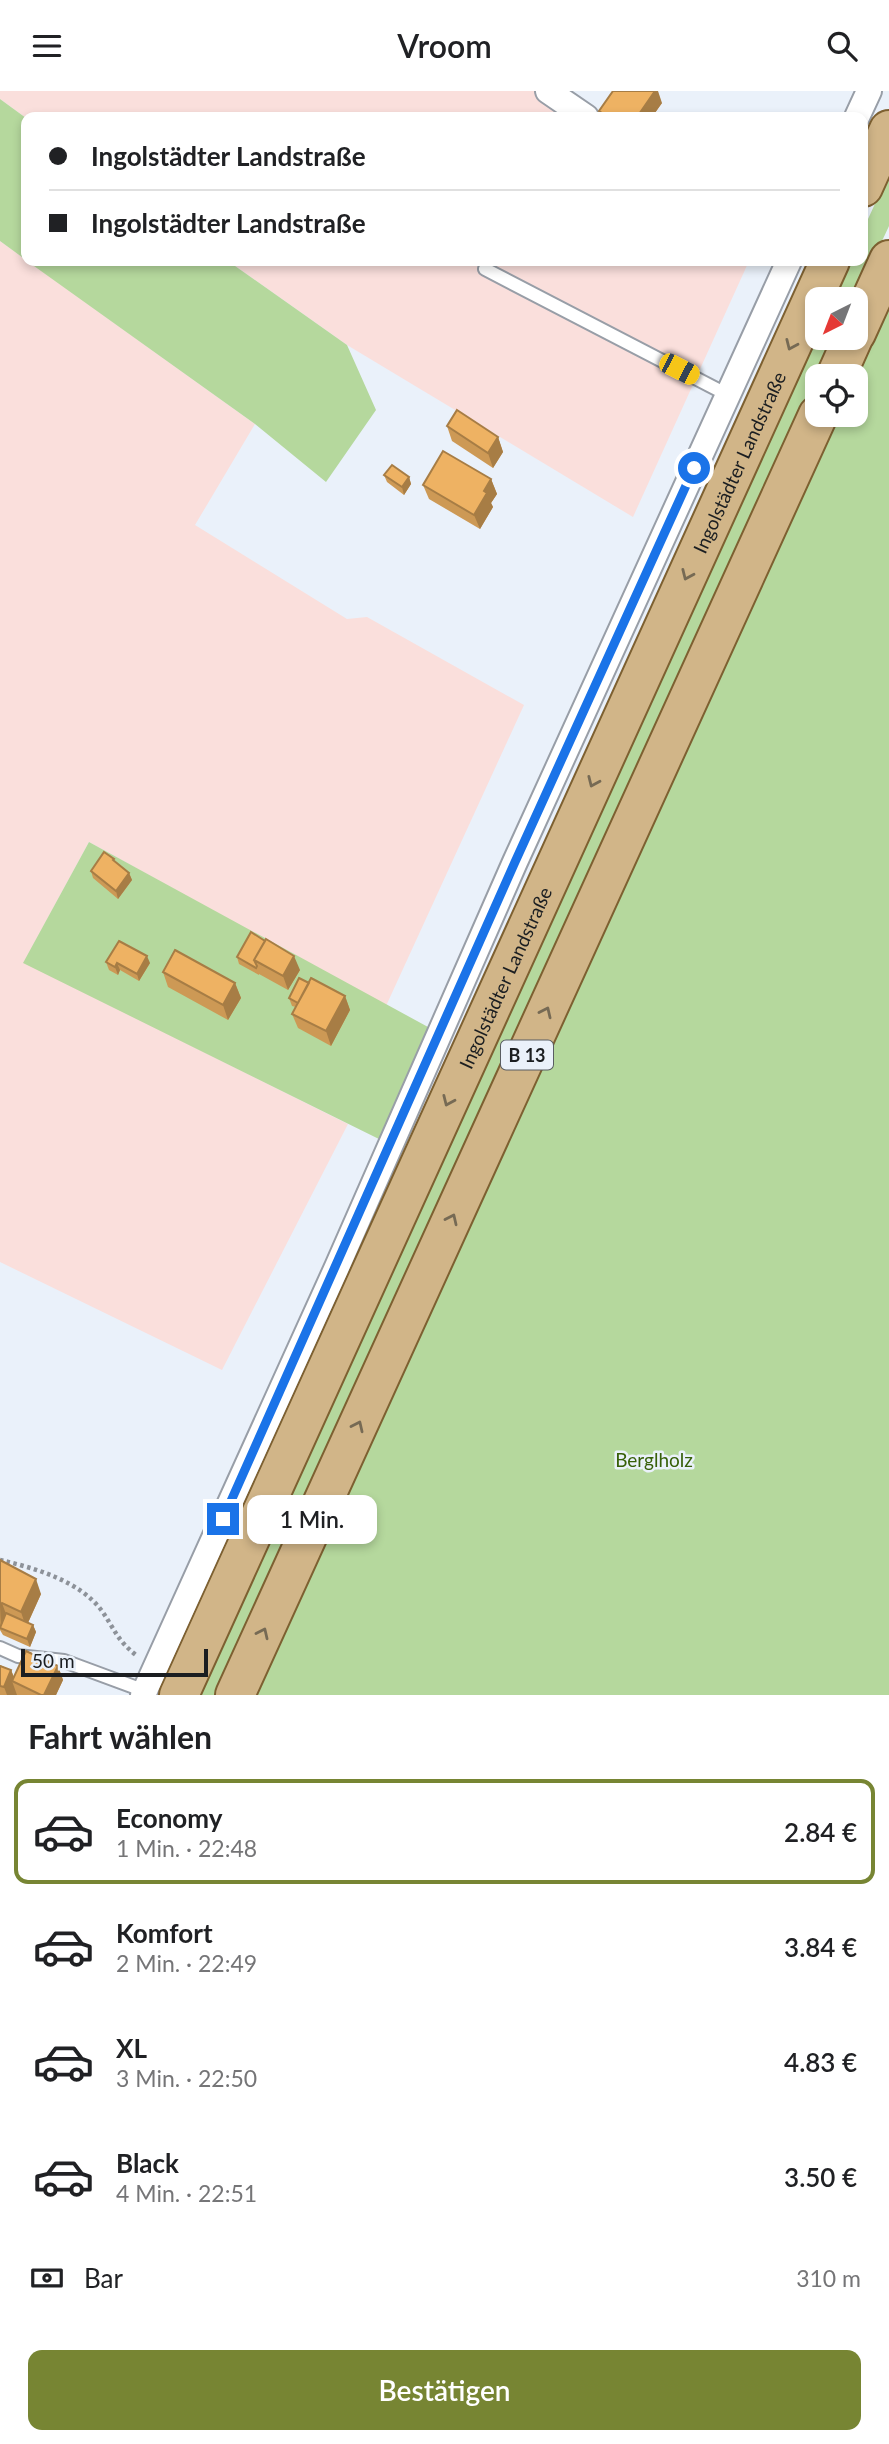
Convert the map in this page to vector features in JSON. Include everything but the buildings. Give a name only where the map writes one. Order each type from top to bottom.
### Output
[{"type":"main road","points":[[868,176],[889,130]]},
{"type":"main road","points":[[868,306],[889,260]]},
{"type":"main road","name":"Ingolstädter Landstraße","points":[[156,1688],[828,266]]},
{"type":"main road","name":"B 13","points":[[235,1695],[813,427]]},
{"type":"street","points":[[548,91],[579,112]]},
{"type":"street","points":[[859,112],[869,91]]},
{"type":"street","name":"Ingolstädter Landstraße","points":[[156,1688],[520,850],[787,266]]},
{"type":"lane","points":[[485,269],[728,395]]},
{"type":"lane","points":[[0,1648],[18,1655],[64,1661],[156,1688]]},
{"type":"path","points":[[0,1560],[47,1574],[78,1589],[101,1609],[121,1643],[156,1688]]},
{"type":"shaded area","points":[[0,91],[538,91],[569,112],[21,112],[21,114],[0,99]]},
{"type":"shaded area","points":[[0,241],[21,256],[21,266],[35,266],[255,424],[195,525],[347,619],[367,617],[524,705],[386,1006],[89,842],[24,962],[348,1124],[222,1370],[0,1262]]},
{"type":"shaded area","points":[[235,266],[747,266],[633,517],[347,345]]},
{"type":"green space","points":[[0,99],[21,114],[21,256],[0,241]]},
{"type":"green space","points":[[889,173],[889,226],[861,287],[837,287],[847,266],[868,266],[868,219]]},
{"type":"green space","points":[[34,266],[235,266],[347,345],[376,410],[326,482],[255,424]]},
{"type":"green space","name":"Berglholz","points":[[889,298],[889,1695],[252,1695],[831,427],[868,427],[868,364],[861,364]]},
{"type":"green space","points":[[807,350],[831,350],[824,364],[805,364],[805,409],[218,1695],[195,1695]]},
{"type":"green space","points":[[89,842],[439,1033],[387,1143],[23,963]]},
{"type":"route","points":[[223,1519],[515,862],[694,468]]}]
